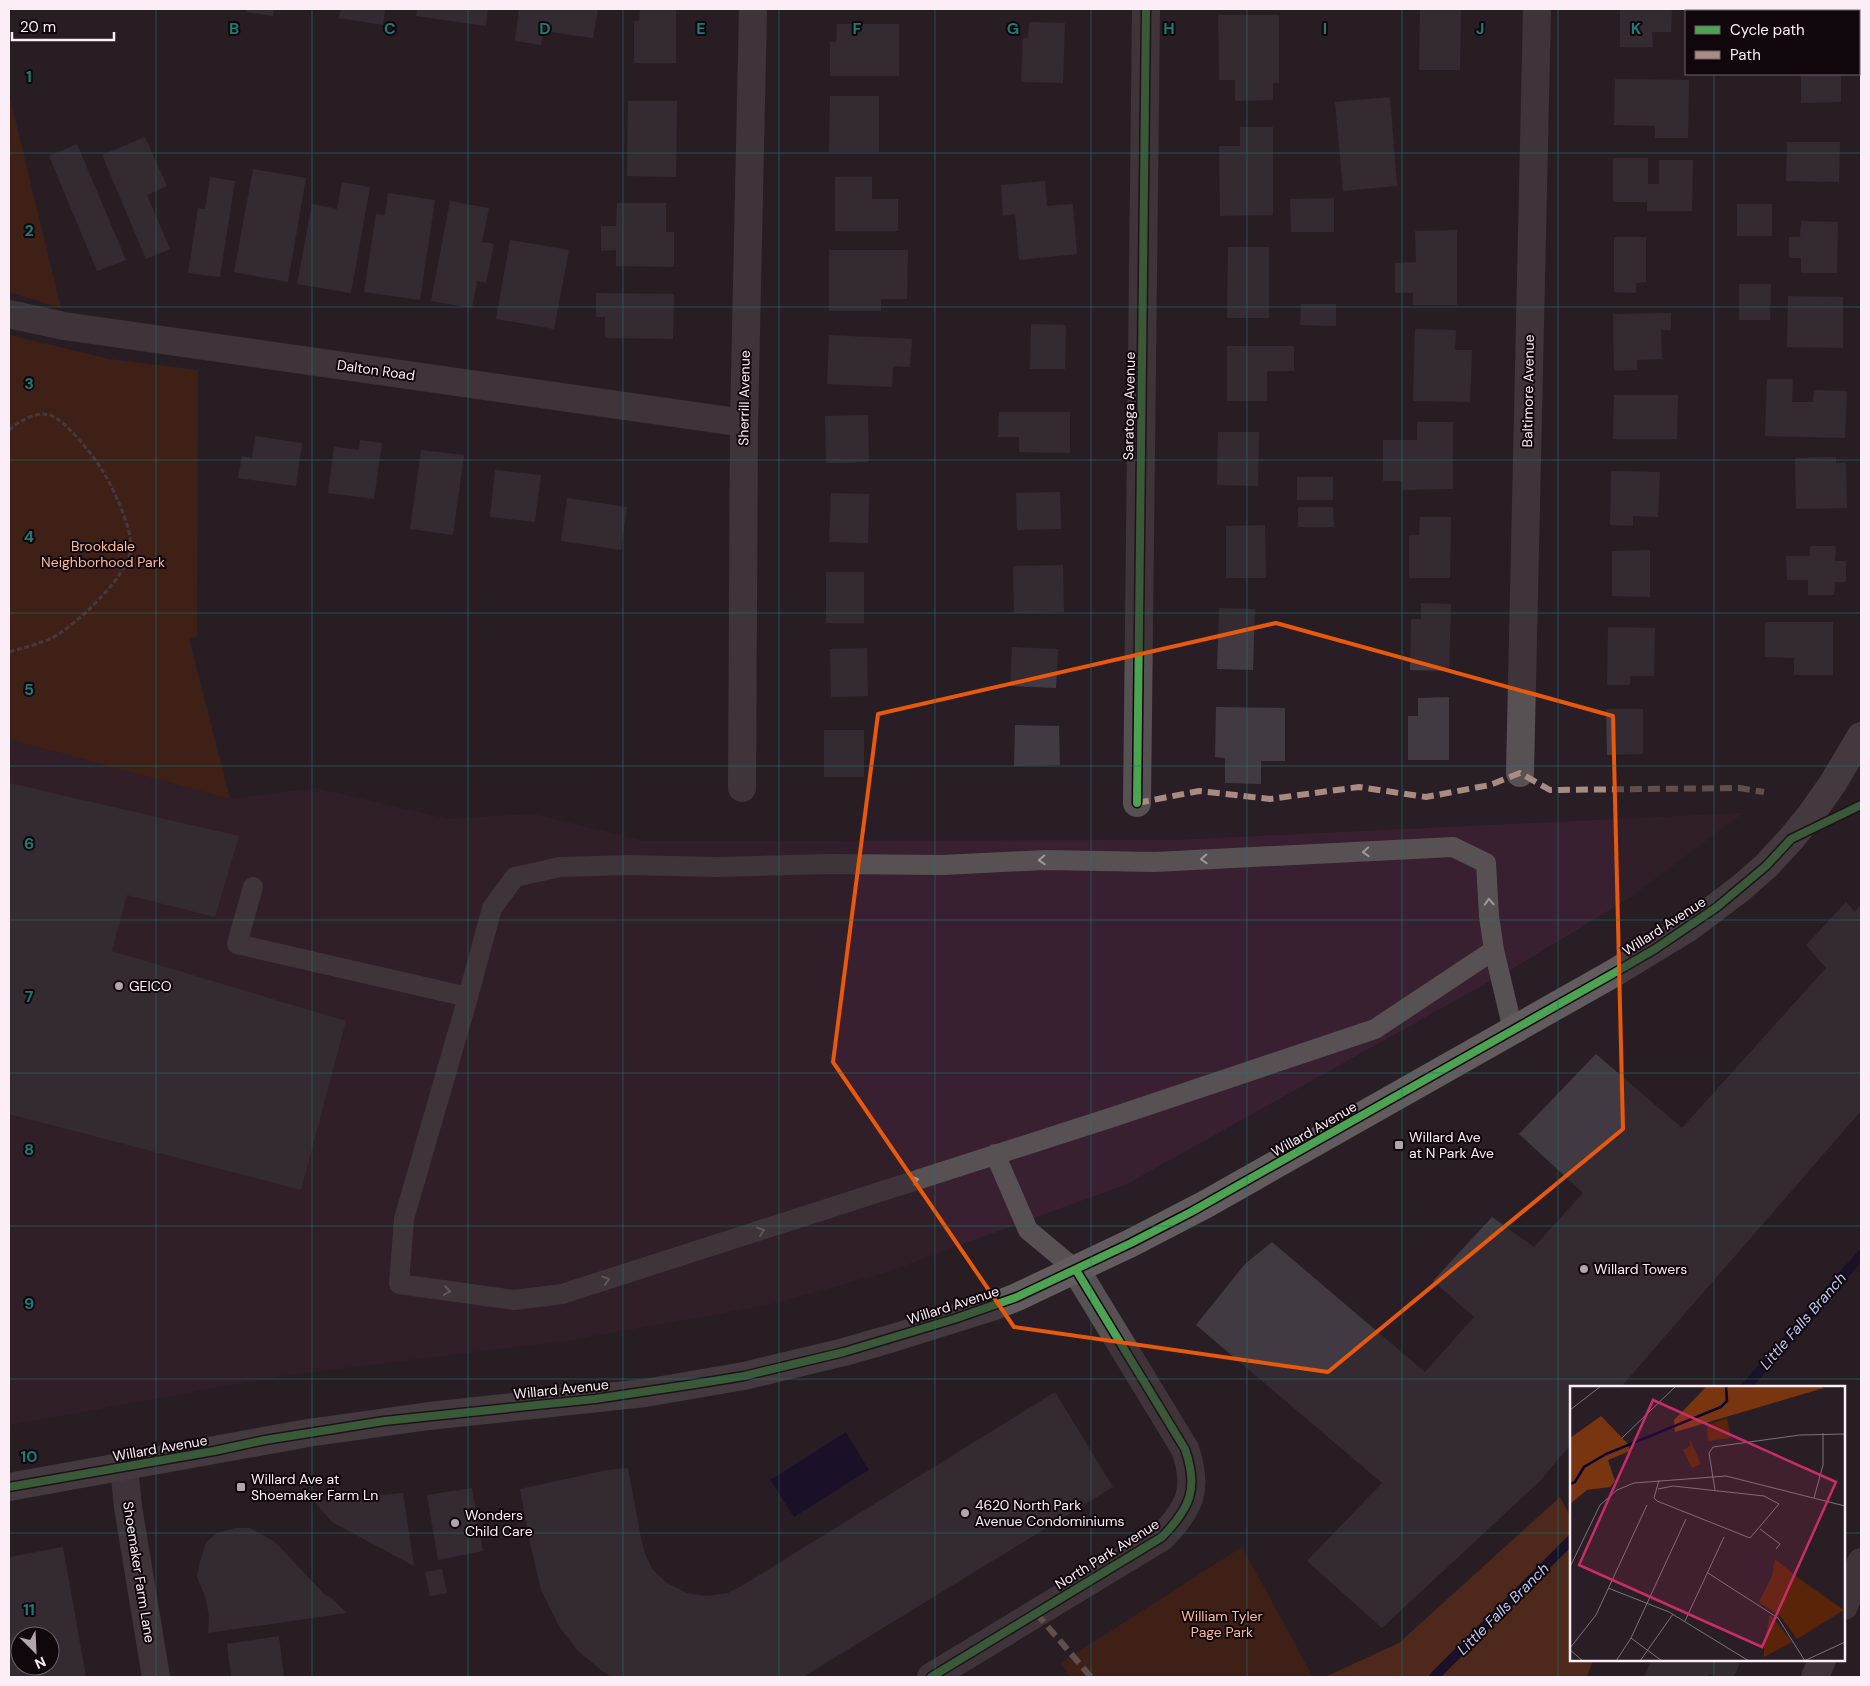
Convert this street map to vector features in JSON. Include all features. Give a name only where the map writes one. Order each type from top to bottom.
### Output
[{"type":"street","name":"Sherrill Avenue","points":[[742,788],[744,423],[753,9]]},
{"type":"street","name":"Saratoga Avenue","points":[[1137,803],[1146,9]]},
{"type":"street","name":"Baltimore Avenue","points":[[1520,773],[1537,9]]},
{"type":"street","name":"Dalton Road","points":[[9,314],[64,326],[744,423]]},
{"type":"street","name":"Willard Avenue","points":[[9,1487],[265,1440],[384,1421],[645,1393],[744,1376],[844,1352],[954,1319],[1017,1297],[1076,1270],[1206,1204],[1655,949],[1695,923],[1741,888],[1766,866],[1812,813],[1861,736]]},
{"type":"street","name":"North Park Avenue","points":[[931,1677],[1162,1537],[1179,1519],[1188,1502],[1192,1486],[1192,1467],[1185,1449],[1076,1270]]},
{"type":"street","name":"Shoemaker Farm Lane","points":[[124,1467],[128,1506],[156,1677]]},
{"type":"street","points":[[1845,1603],[1861,1562]]},
{"type":"street","points":[[1815,1677],[1822,1661]]},
{"type":"lane","points":[[1494,950],[1374,1029],[1125,1113],[562,1294],[514,1300],[399,1284],[404,1219],[492,908],[514,877],[560,867],[628,864],[717,867],[829,864],[943,866],[1045,860],[1155,862],[1454,847],[1486,863],[1494,950],[1513,1030]]},
{"type":"lane","points":[[253,887],[237,944],[468,997]]},
{"type":"lane","points":[[995,1154],[1028,1230],[1076,1270]]},
{"type":"path","points":[[9,430],[20,421],[32,416],[39,414],[49,415],[56,418],[78,438],[97,460],[118,498],[131,548],[126,565],[114,584],[71,626],[52,638],[9,652]]},
{"type":"highlighted area","points":[[1276,623],[1613,716],[1623,1129],[1328,1372],[1014,1327],[833,1062],[878,714]]},
{"type":"shaded area","points":[[9,739],[230,799],[315,788],[448,819],[533,814],[644,841],[1174,840],[1743,813],[1631,897],[1517,966],[1127,1184],[884,1273],[768,1305],[571,1340],[281,1376],[9,1425]]},
{"type":"shaded area","points":[[846,1432],[869,1470],[794,1517],[770,1480]]},
{"type":"shaded area","points":[[1560,1497],[1570,1516],[1570,1661],[1593,1661],[1587,1677],[1325,1677],[1399,1643]]},
{"type":"green space","points":[[9,94],[61,308],[9,292]]},
{"type":"green space","name":"Brookdale Neighborhood Park","points":[[9,335],[109,359],[198,370],[197,636],[189,639],[230,799],[9,739]]},
{"type":"green space","name":"William Tyler Page Park","points":[[1242,1547],[1313,1677],[1070,1677],[1061,1663]]},
{"type":"building","points":[[247,9],[274,9],[273,16],[246,12]]},
{"type":"building","points":[[341,9],[385,9],[383,25],[339,18]]},
{"type":"building","points":[[417,9],[488,9],[486,26],[416,16]]},
{"type":"building","points":[[519,9],[598,9],[593,38],[543,31],[541,45],[515,41]]},
{"type":"building","points":[[640,9],[676,9],[676,63],[634,63],[634,21],[639,21]]},
{"type":"building","points":[[1420,9],[1461,9],[1460,70],[1419,70]]},
{"type":"building","points":[[1620,9],[1672,9],[1671,32],[1652,32],[1653,47],[1620,47]]},
{"type":"building","points":[[1802,9],[1842,9],[1842,10]]},
{"type":"building","points":[[1218,15],[1279,15],[1279,83],[1273,83],[1273,100],[1235,101],[1235,80],[1219,80]]},
{"type":"building","points":[[1029,22],[1065,23],[1063,83],[1021,82],[1023,38],[1028,38]]},
{"type":"building","points":[[837,24],[899,24],[899,76],[830,76],[830,42],[836,42]]},
{"type":"building","points":[[1801,75],[1841,75],[1841,102],[1801,103]]},
{"type":"building","points":[[1615,79],[1689,80],[1688,138],[1655,138],[1655,126],[1614,125]]},
{"type":"building","points":[[830,96],[879,96],[879,152],[829,152]]},
{"type":"building","points":[[1390,97],[1397,186],[1343,191],[1335,102]]},
{"type":"building","points":[[628,101],[677,101],[676,177],[627,176]]},
{"type":"building","points":[[1240,127],[1273,127],[1273,215],[1220,216],[1219,146],[1240,146]]},
{"type":"building","points":[[145,137],[167,186],[147,195],[170,249],[146,259],[102,155]]},
{"type":"building","points":[[1787,142],[1840,142],[1839,182],[1786,181]]},
{"type":"building","points":[[77,144],[126,260],[97,271],[49,156]]},
{"type":"building","points":[[1613,158],[1648,158],[1648,184],[1659,184],[1659,160],[1693,160],[1692,211],[1647,211],[1647,202],[1613,202]]},
{"type":"building","points":[[253,169],[306,178],[288,282],[234,272]]},
{"type":"building","points":[[210,177],[235,181],[220,277],[188,273],[198,208],[205,209]]},
{"type":"building","points":[[835,177],[872,177],[872,199],[898,199],[898,231],[835,231]]},
{"type":"building","points":[[1045,181],[1047,206],[1073,204],[1077,254],[1019,260],[1015,214],[1003,216],[1001,185]]},
{"type":"building","points":[[342,182],[370,187],[351,293],[297,284],[312,204],[337,209]]},
{"type":"building","points":[[388,193],[435,200],[420,300],[364,292],[376,214],[385,215]]},
{"type":"building","points":[[1334,198],[1334,232],[1291,232],[1290,199]]},
{"type":"building","points":[[450,201],[489,208],[482,242],[494,244],[486,283],[477,281],[472,308],[431,301]]},
{"type":"building","points":[[617,203],[666,203],[666,232],[674,232],[674,267],[616,266],[616,250],[601,251],[601,226],[616,226]]},
{"type":"building","points":[[1737,204],[1772,204],[1772,236],[1737,236]]},
{"type":"building","points":[[1801,221],[1838,222],[1837,273],[1801,273],[1801,258],[1789,258],[1789,237],[1800,237]]},
{"type":"building","points":[[1457,230],[1457,305],[1413,305],[1413,293],[1395,293],[1395,263],[1416,262],[1415,231]]},
{"type":"building","points":[[1614,237],[1646,237],[1646,282],[1636,283],[1636,293],[1614,292]]},
{"type":"building","points":[[510,240],[569,250],[554,329],[496,319]]},
{"type":"building","points":[[1228,247],[1269,247],[1269,318],[1227,318]]},
{"type":"building","points":[[829,250],[908,250],[907,299],[881,299],[881,311],[829,311]]},
{"type":"building","points":[[1739,284],[1771,284],[1770,320],[1739,320]]},
{"type":"building","points":[[596,293],[674,294],[673,339],[605,338],[605,317],[596,317]]},
{"type":"building","points":[[1788,296],[1843,297],[1843,348],[1787,347]]},
{"type":"building","points":[[1301,304],[1336,304],[1336,326],[1300,325]]},
{"type":"building","points":[[1671,313],[1671,330],[1661,330],[1662,359],[1637,360],[1637,370],[1614,371],[1613,314]]},
{"type":"building","points":[[1031,324],[1066,325],[1065,369],[1030,369]]},
{"type":"building","points":[[1415,329],[1456,330],[1455,350],[1472,350],[1470,402],[1413,401]]},
{"type":"building","points":[[829,335],[912,339],[910,367],[893,366],[892,387],[827,384]]},
{"type":"building","points":[[1227,346],[1294,346],[1294,371],[1267,371],[1267,401],[1227,401]]},
{"type":"building","points":[[1767,379],[1793,379],[1792,402],[1813,402],[1814,390],[1847,391],[1845,438],[1765,436]]},
{"type":"building","points":[[1614,395],[1678,395],[1677,439],[1613,439]]},
{"type":"building","points":[[999,412],[1070,412],[1070,453],[1019,452],[1019,437],[998,437]]},
{"type":"building","points":[[868,415],[869,462],[826,463],[825,416]]},
{"type":"building","points":[[1417,422],[1453,422],[1453,489],[1402,490],[1402,481],[1383,481],[1383,440],[1417,440]]},
{"type":"building","points":[[1218,432],[1259,432],[1258,486],[1217,485]]},
{"type":"building","points":[[255,436],[302,443],[296,486],[238,478],[242,456],[252,458]]},
{"type":"building","points":[[360,440],[382,443],[374,499],[328,493],[334,447],[359,450]]},
{"type":"building","points":[[421,450],[464,455],[453,535],[410,529]]},
{"type":"building","points":[[1836,457],[1836,463],[1846,463],[1847,508],[1796,509],[1795,458]]},
{"type":"building","points":[[495,470],[541,475],[535,522],[490,517]]},
{"type":"building","points":[[1611,471],[1660,472],[1658,517],[1633,516],[1633,526],[1610,525]]},
{"type":"building","points":[[1297,477],[1333,477],[1333,500],[1297,500]]},
{"type":"building","points":[[1060,492],[1061,529],[1017,530],[1016,493]]},
{"type":"building","points":[[831,493],[869,494],[868,543],[829,542]]},
{"type":"building","points":[[567,498],[627,507],[621,550],[561,541]]},
{"type":"building","points":[[1298,507],[1333,507],[1334,527],[1298,527]]},
{"type":"building","points":[[1420,517],[1451,517],[1450,578],[1409,578],[1409,535],[1419,535]]},
{"type":"building","points":[[1265,525],[1266,578],[1226,578],[1226,526]]},
{"type":"building","points":[[1810,546],[1836,546],[1835,561],[1846,561],[1846,582],[1835,582],[1834,595],[1808,595],[1808,580],[1787,580],[1786,556],[1810,556]]},
{"type":"building","points":[[1650,550],[1650,597],[1612,596],[1612,551]]},
{"type":"building","points":[[1063,565],[1064,612],[1014,613],[1013,566]]},
{"type":"building","points":[[826,572],[864,572],[864,623],[826,623]]},
{"type":"building","points":[[1421,603],[1451,604],[1449,671],[1410,670],[1411,619],[1421,619]]},
{"type":"building","points":[[1219,608],[1255,609],[1253,670],[1217,669]]},
{"type":"building","points":[[1765,622],[1833,622],[1833,675],[1794,675],[1794,658],[1765,657]]},
{"type":"building","points":[[1608,627],[1655,628],[1654,676],[1630,676],[1630,685],[1607,685]]},
{"type":"building","points":[[1012,647],[1058,649],[1056,688],[1010,686]]},
{"type":"building","points":[[867,648],[868,696],[831,697],[830,649]]},
{"type":"building","points":[[1449,697],[1449,760],[1408,760],[1408,716],[1418,716],[1418,698]]},
{"type":"building","points":[[1216,707],[1285,708],[1285,761],[1261,761],[1261,784],[1225,783],[1225,758],[1215,757]]},
{"type":"building","points":[[1606,709],[1643,709],[1643,754],[1607,755]]},
{"type":"building","points":[[1015,725],[1059,726],[1060,765],[1014,766]]},
{"type":"building","points":[[824,730],[864,730],[864,777],[824,777]]},
{"type":"building","name":"GEICO","points":[[9,783],[239,836],[215,917],[127,895],[112,951],[346,1021],[301,1190],[9,1114]]},
{"type":"building","name":"Willard Towers","points":[[1846,902],[1855,912],[1861,904],[1861,1111],[1622,1386],[1570,1386],[1570,1445],[1541,1480],[1382,1628],[1307,1561],[1382,1483],[1196,1325],[1245,1264],[1272,1242],[1425,1372],[1474,1317],[1433,1281],[1492,1217],[1534,1247],[1583,1193],[1519,1134],[1596,1054],[1682,1128],[1826,968],[1806,945]]},
{"type":"building","name":"4620 North Park Avenue Condominiums","points":[[1055,1392],[1113,1487],[803,1677],[611,1677],[577,1650],[559,1626],[541,1590],[520,1489],[607,1470],[628,1468],[641,1538],[645,1554],[653,1570],[667,1583],[687,1593],[707,1596],[728,1593]]},
{"type":"building","name":"Wonders Child Care","points":[[472,1488],[483,1551],[438,1560],[427,1495]]},
{"type":"building","points":[[403,1493],[414,1566],[332,1522],[314,1501]]},
{"type":"building","points":[[235,1528],[250,1528],[275,1542],[324,1594],[347,1613],[208,1633],[209,1617],[206,1599],[197,1577],[199,1565],[206,1542],[217,1533]]},
{"type":"building","points":[[63,1547],[86,1677],[9,1677],[9,1557]]},
{"type":"building","points":[[442,1569],[447,1593],[430,1596],[425,1572]]},
{"type":"building","points":[[279,1636],[284,1677],[231,1677],[227,1644]]},
{"type":"building","points":[[1651,1661],[1741,1661],[1734,1677],[1717,1677],[1709,1674],[1708,1677],[1644,1677]]},
{"type":"waterway","name":"Little Falls Branch","points":[[1747,1386],[1861,1255]]},
{"type":"waterway","name":"Little Falls Branch","points":[[1434,1677],[1570,1541]]},
{"type":"marked path","points":[[1137,803],[1199,791],[1270,799],[1359,787],[1426,797],[1490,785],[1520,773],[1550,790],[1739,788],[1764,792]]},
{"type":"marked path","points":[[1036,1613],[1091,1677]]},
{"type":"cycle path","points":[[1137,803],[1146,9]]},
{"type":"cycle path","points":[[9,1487],[214,1451],[265,1440],[384,1421],[595,1399],[744,1376],[844,1352],[954,1319],[1017,1297],[1131,1243],[1191,1212],[1614,973],[1655,949],[1717,907],[1766,866],[1791,839],[1861,805]]},
{"type":"cycle path","points":[[931,1677],[1162,1537],[1179,1517],[1189,1497],[1191,1476],[1185,1449],[1076,1270]]},
{"type":"place","name":"GEICO","points":[[119,986]]},
{"type":"place","name":"Willard Ave at N Park Ave","points":[[1399,1145]]},
{"type":"place","name":"Willard Towers","points":[[1584,1269]]},
{"type":"place","name":"Willard Ave at Shoemaker Farm Ln","points":[[241,1487]]},
{"type":"place","name":"4620 North Park Avenue Condominiums","points":[[965,1513]]},
{"type":"place","name":"Wonders Child Care","points":[[455,1523]]}]
